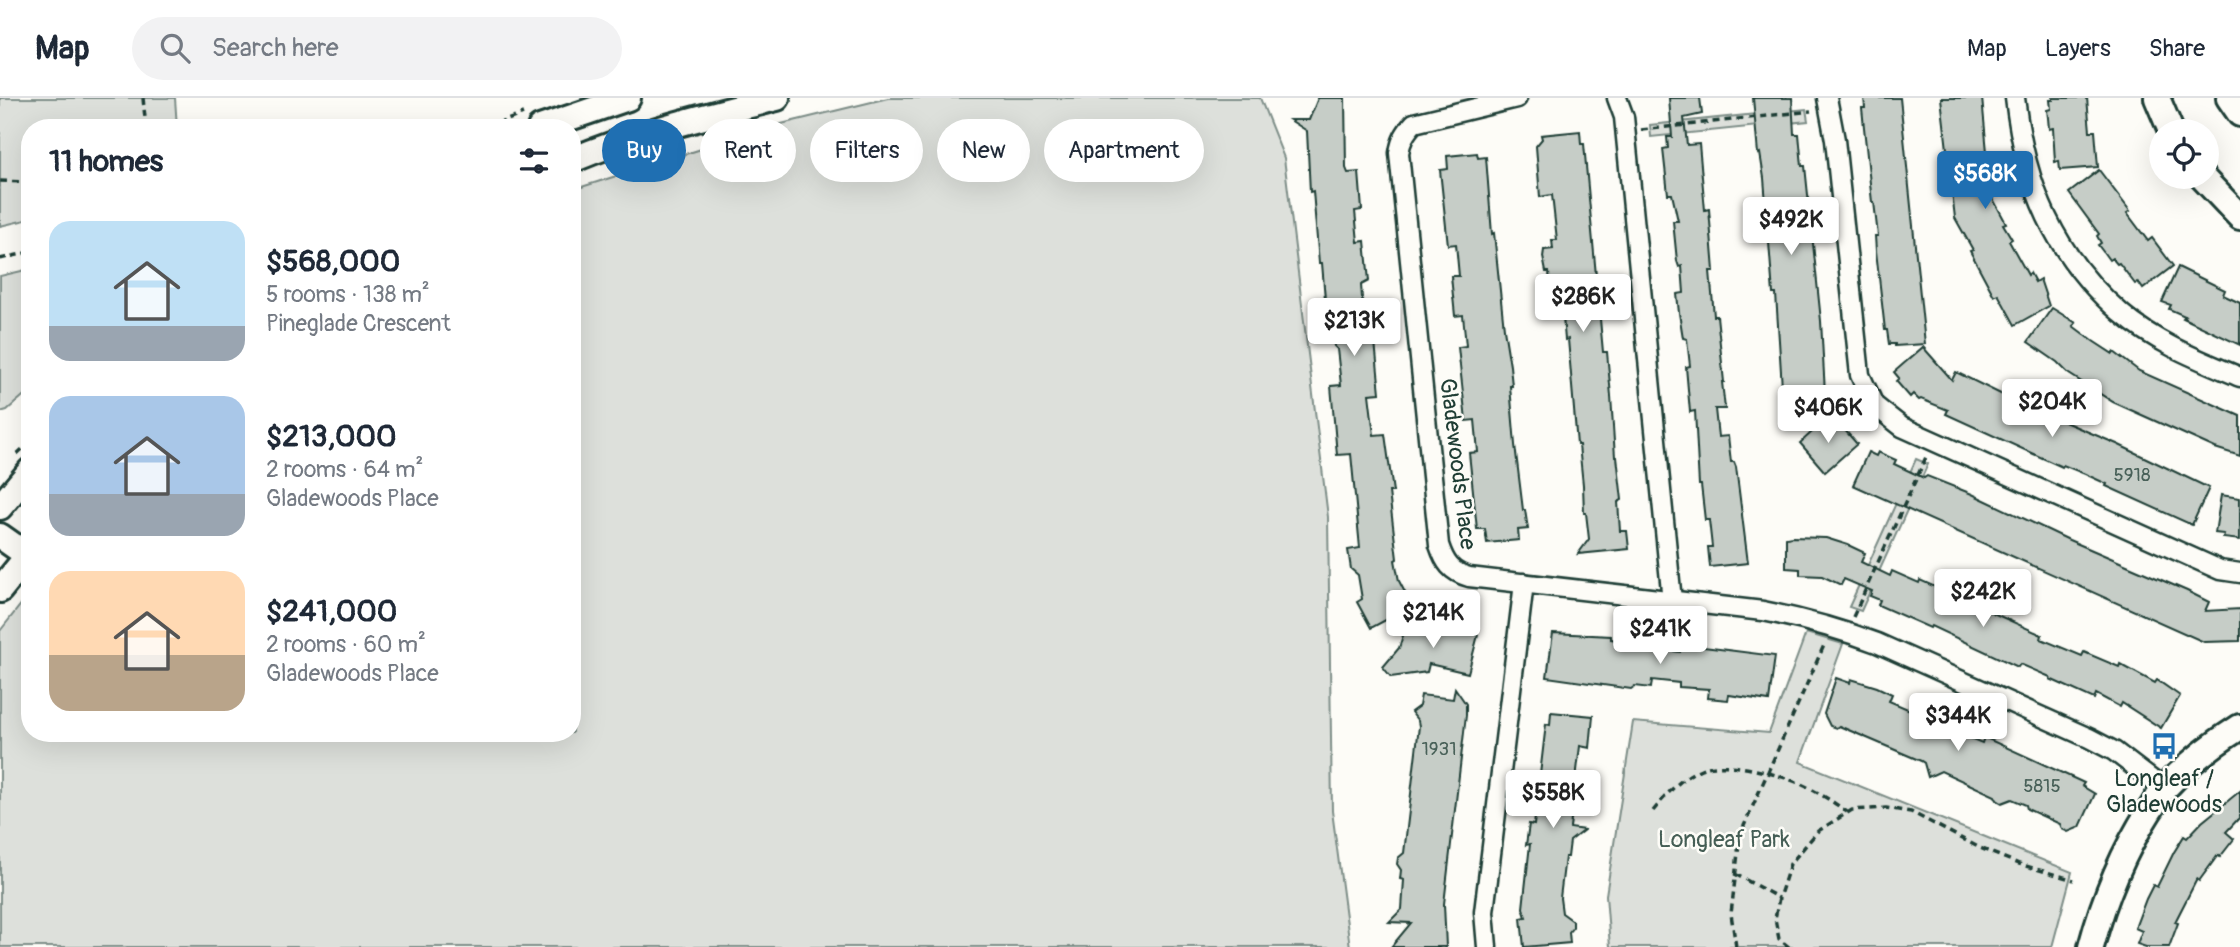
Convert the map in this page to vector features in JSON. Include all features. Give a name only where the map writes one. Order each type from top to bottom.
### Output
[{"type":"main road","points":[[566,119],[628,98]]},
{"type":"main road","points":[[581,156],[679,123],[777,98]]},
{"type":"main road","points":[[2157,98],[2166,119]]},
{"type":"main road","points":[[2229,98],[2240,114]]},
{"type":"main road","points":[[2213,189],[2240,217]]},
{"type":"main road","points":[[0,478],[21,467]]},
{"type":"main road","points":[[0,507],[21,482]]},
{"type":"main road","points":[[0,536],[21,549]]},
{"type":"main road","points":[[0,590],[21,564]]},
{"type":"main road","points":[[2091,947],[2101,909],[2120,863],[2147,814],[2164,789],[2210,746],[2240,727]]},
{"type":"street","name":"Gladewoods Place","points":[[1517,98],[1414,123],[1405,132],[1399,153],[1439,545],[1444,561],[1458,574],[1763,611],[1839,630],[1878,643],[2089,738],[2114,751],[2164,789]]},
{"type":"street","points":[[1617,98],[1626,133],[1672,600]]},
{"type":"street","points":[[2015,98],[2032,187],[2052,229],[2083,274],[2123,314],[2151,333],[2187,354],[2240,377]]},
{"type":"street","points":[[1828,104],[1835,139],[1860,375],[1866,391],[1881,411],[1902,428],[2220,570],[2240,573]]},
{"type":"street","points":[[1487,947],[1484,912],[1524,583]]},
{"type":"path","points":[[143,98],[145,119]]},
{"type":"path","points":[[1626,133],[1828,104]]},
{"type":"path","points":[[0,181],[21,182]]},
{"type":"path","points":[[0,259],[21,254]]},
{"type":"path","points":[[1736,947],[1731,914],[1740,835],[1790,718],[1839,630],[1928,452],[1928,438]]},
{"type":"path","points":[[1653,811],[1676,784],[1702,768],[1724,764],[1798,782],[1822,794],[1847,812]]},
{"type":"path","points":[[1789,947],[1779,939],[1775,919],[1790,864],[1818,831],[1852,810],[1886,808],[1911,812],[1980,848],[2019,864],[2074,880]]},
{"type":"path","points":[[1735,874],[1779,898]]},
{"type":"green space","points":[[0,98],[175,98],[176,119],[21,119],[21,221],[0,226]]},
{"type":"green space","points":[[888,98],[1260,98],[1284,158],[1328,517],[1332,811],[1350,947],[0,947],[0,631],[21,604],[21,742],[581,742],[581,187],[602,180],[686,182],[686,154],[700,149],[700,182],[796,182],[796,120]]},
{"type":"green space","points":[[1806,109],[1808,121],[1651,137],[1650,125]]},
{"type":"green space","points":[[21,271],[21,398],[7,410],[0,412],[0,276]]},
{"type":"green space","points":[[1916,459],[1928,464],[1861,611],[1849,607]]},
{"type":"green space","name":"Longleaf Park","points":[[1806,633],[1843,644],[1800,762],[2072,872],[2052,947],[1610,947],[1606,895],[1633,722],[1769,733]]},
{"type":"building","points":[[1318,98],[1345,98],[1346,168],[1348,173],[1359,172],[1362,210],[1355,211],[1358,242],[1365,241],[1369,281],[1361,285],[1363,311],[1372,311],[1380,393],[1369,394],[1374,435],[1385,434],[1393,492],[1389,492],[1395,560],[1399,581],[1412,606],[1371,628],[1357,602],[1362,599],[1358,575],[1351,569],[1348,550],[1360,548],[1351,454],[1337,455],[1331,386],[1341,385],[1337,349],[1334,346],[1331,323],[1327,323],[1313,191],[1310,192],[1307,131],[1290,120],[1309,120]]},
{"type":"building","points":[[1669,98],[1700,98],[1702,114],[1684,118],[1687,145],[1699,144],[1705,210],[1709,209],[1714,271],[1710,271],[1724,382],[1725,409],[1715,409],[1718,437],[1728,436],[1731,462],[1734,462],[1736,467],[1748,563],[1710,567],[1708,547],[1712,547],[1709,520],[1705,520],[1699,485],[1695,411],[1690,412],[1686,367],[1690,366],[1687,339],[1683,338],[1677,294],[1684,293],[1682,266],[1679,267],[1677,261],[1673,221],[1678,221],[1672,194],[1668,194],[1663,149],[1668,148],[1667,137],[1672,137]]},
{"type":"building","points":[[1753,98],[1792,98],[1794,134],[1799,134],[1802,166],[1805,166],[1821,321],[1826,411],[1786,414],[1783,403],[1776,294],[1773,294],[1764,178],[1760,153],[1758,154]]},
{"type":"building","points":[[1864,98],[1900,98],[1925,344],[1889,344],[1885,330],[1876,251],[1875,236],[1878,236],[1862,108],[1865,108]]},
{"type":"building","points":[[1941,98],[1982,98],[1991,195],[2006,223],[2003,224],[2012,239],[2009,241],[2028,275],[2030,273],[2035,282],[2040,279],[2049,306],[2015,325],[1998,294],[1994,296],[1955,218]]},
{"type":"building","points":[[2087,98],[2090,131],[2095,131],[2098,167],[2060,170],[2059,161],[2055,162],[2053,128],[2049,129],[2047,110],[2051,109],[2050,100]]},
{"type":"building","points":[[1580,131],[1581,144],[1584,144],[1603,352],[1607,352],[1615,457],[1622,500],[1618,502],[1620,531],[1627,531],[1629,549],[1578,554],[1589,539],[1584,513],[1568,339],[1565,340],[1562,305],[1559,306],[1558,301],[1551,295],[1549,272],[1546,272],[1543,257],[1544,250],[1553,249],[1552,240],[1557,240],[1552,195],[1540,197],[1536,146],[1542,139],[1541,135]]},
{"type":"building","points":[[1477,153],[1478,158],[1486,157],[1492,234],[1494,233],[1510,366],[1515,445],[1528,529],[1518,530],[1519,540],[1487,543],[1485,529],[1477,529],[1469,453],[1478,452],[1475,420],[1466,421],[1458,347],[1466,346],[1463,315],[1455,316],[1451,276],[1459,276],[1456,244],[1448,245],[1440,170],[1448,169],[1447,156]]},
{"type":"building","points":[[2099,170],[2130,211],[2127,213],[2148,241],[2152,238],[2173,266],[2143,289],[2138,282],[2135,284],[2119,263],[2112,258],[2109,260],[2098,245],[2101,243],[2097,236],[2099,234],[2069,193]]},
{"type":"building","points":[[2178,267],[2225,290],[2223,295],[2240,303],[2240,345],[2183,318],[2185,316],[2169,309],[2171,305],[2162,302]]},
{"type":"building","points":[[2052,308],[2076,323],[2073,326],[2093,341],[2113,354],[2114,352],[2139,371],[2240,416],[2240,456],[2215,448],[2113,402],[2069,374],[2028,342]]},
{"type":"building","points":[[1923,347],[1952,380],[1956,372],[2209,488],[2192,525],[2085,474],[2063,465],[2062,467],[1946,414],[1948,410],[1919,400],[1913,394],[1910,397],[1896,381],[1899,378],[1894,372]]},
{"type":"building","points":[[1826,419],[1827,430],[1838,422],[1857,444],[1825,472],[1800,443]]},
{"type":"building","points":[[1868,452],[1876,456],[1878,452],[1896,460],[1894,464],[1924,478],[1927,476],[1972,494],[2187,591],[2209,602],[2205,611],[2240,609],[2240,641],[2204,642],[1853,485]]},
{"type":"building","points":[[2221,495],[2240,498],[2240,540],[2223,538],[2224,534],[2215,533]]},
{"type":"building","points":[[1786,538],[1826,538],[1848,545],[1865,553],[1861,562],[1890,576],[1892,571],[1919,583],[1920,580],[2042,635],[2041,639],[2082,656],[2084,652],[2119,667],[2120,664],[2155,683],[2157,680],[2180,696],[2161,728],[2122,703],[2120,707],[2096,694],[2094,699],[2050,677],[2020,664],[2018,667],[1931,626],[1930,628],[1878,605],[1880,600],[1870,596],[1872,591],[1844,579],[1841,585],[1822,576],[1800,575],[1800,569],[1786,568]]},
{"type":"building","points":[[1449,620],[1465,624],[1468,627],[1466,632],[1478,635],[1468,673],[1429,664],[1427,672],[1391,677],[1383,667],[1399,648],[1407,623],[1445,637]]},
{"type":"building","points":[[1553,633],[1611,636],[1611,639],[1649,644],[1648,648],[1680,652],[1681,645],[1688,645],[1775,656],[1769,701],[1729,695],[1728,700],[1708,698],[1709,689],[1679,687],[1679,683],[1652,680],[1651,688],[1635,686],[1631,689],[1547,677]]},
{"type":"building","points":[[1836,678],[1850,683],[1851,679],[1877,687],[1892,694],[1889,701],[1917,713],[1920,707],[1956,723],[1953,731],[1982,743],[1984,737],[2084,783],[2082,786],[2095,794],[2080,827],[2068,832],[2062,829],[2060,824],[2027,809],[2026,805],[2012,799],[2002,803],[1995,796],[1941,771],[1928,777],[1921,761],[1839,726],[1830,726],[1824,714]]},
{"type":"building","points":[[1455,688],[1466,704],[1466,715],[1444,904],[1446,947],[1391,947],[1411,923],[1389,922],[1402,909],[1404,880],[1400,879],[1401,870],[1397,864],[1398,858],[1404,853],[1419,726],[1411,712],[1419,706],[1421,695],[1453,699]]},
{"type":"building","points":[[1551,712],[1593,716],[1590,748],[1580,746],[1570,828],[1584,830],[1570,841],[1568,857],[1565,857],[1560,898],[1562,913],[1573,921],[1573,927],[1569,932],[1570,943],[1524,947],[1521,918],[1526,917],[1523,908],[1530,844],[1526,845],[1529,824],[1534,825],[1546,724],[1550,725]]},
{"type":"building","points":[[2240,791],[2240,817],[2226,832],[2234,839],[2199,881],[2197,879],[2175,922],[2178,923],[2169,947],[2146,947],[2137,944],[2142,931],[2135,928],[2146,899],[2153,885],[2157,887],[2184,836],[2187,838]]},
{"type":"place","name":"Longleaf / Gladewoods","points":[[2164,746]]}]
